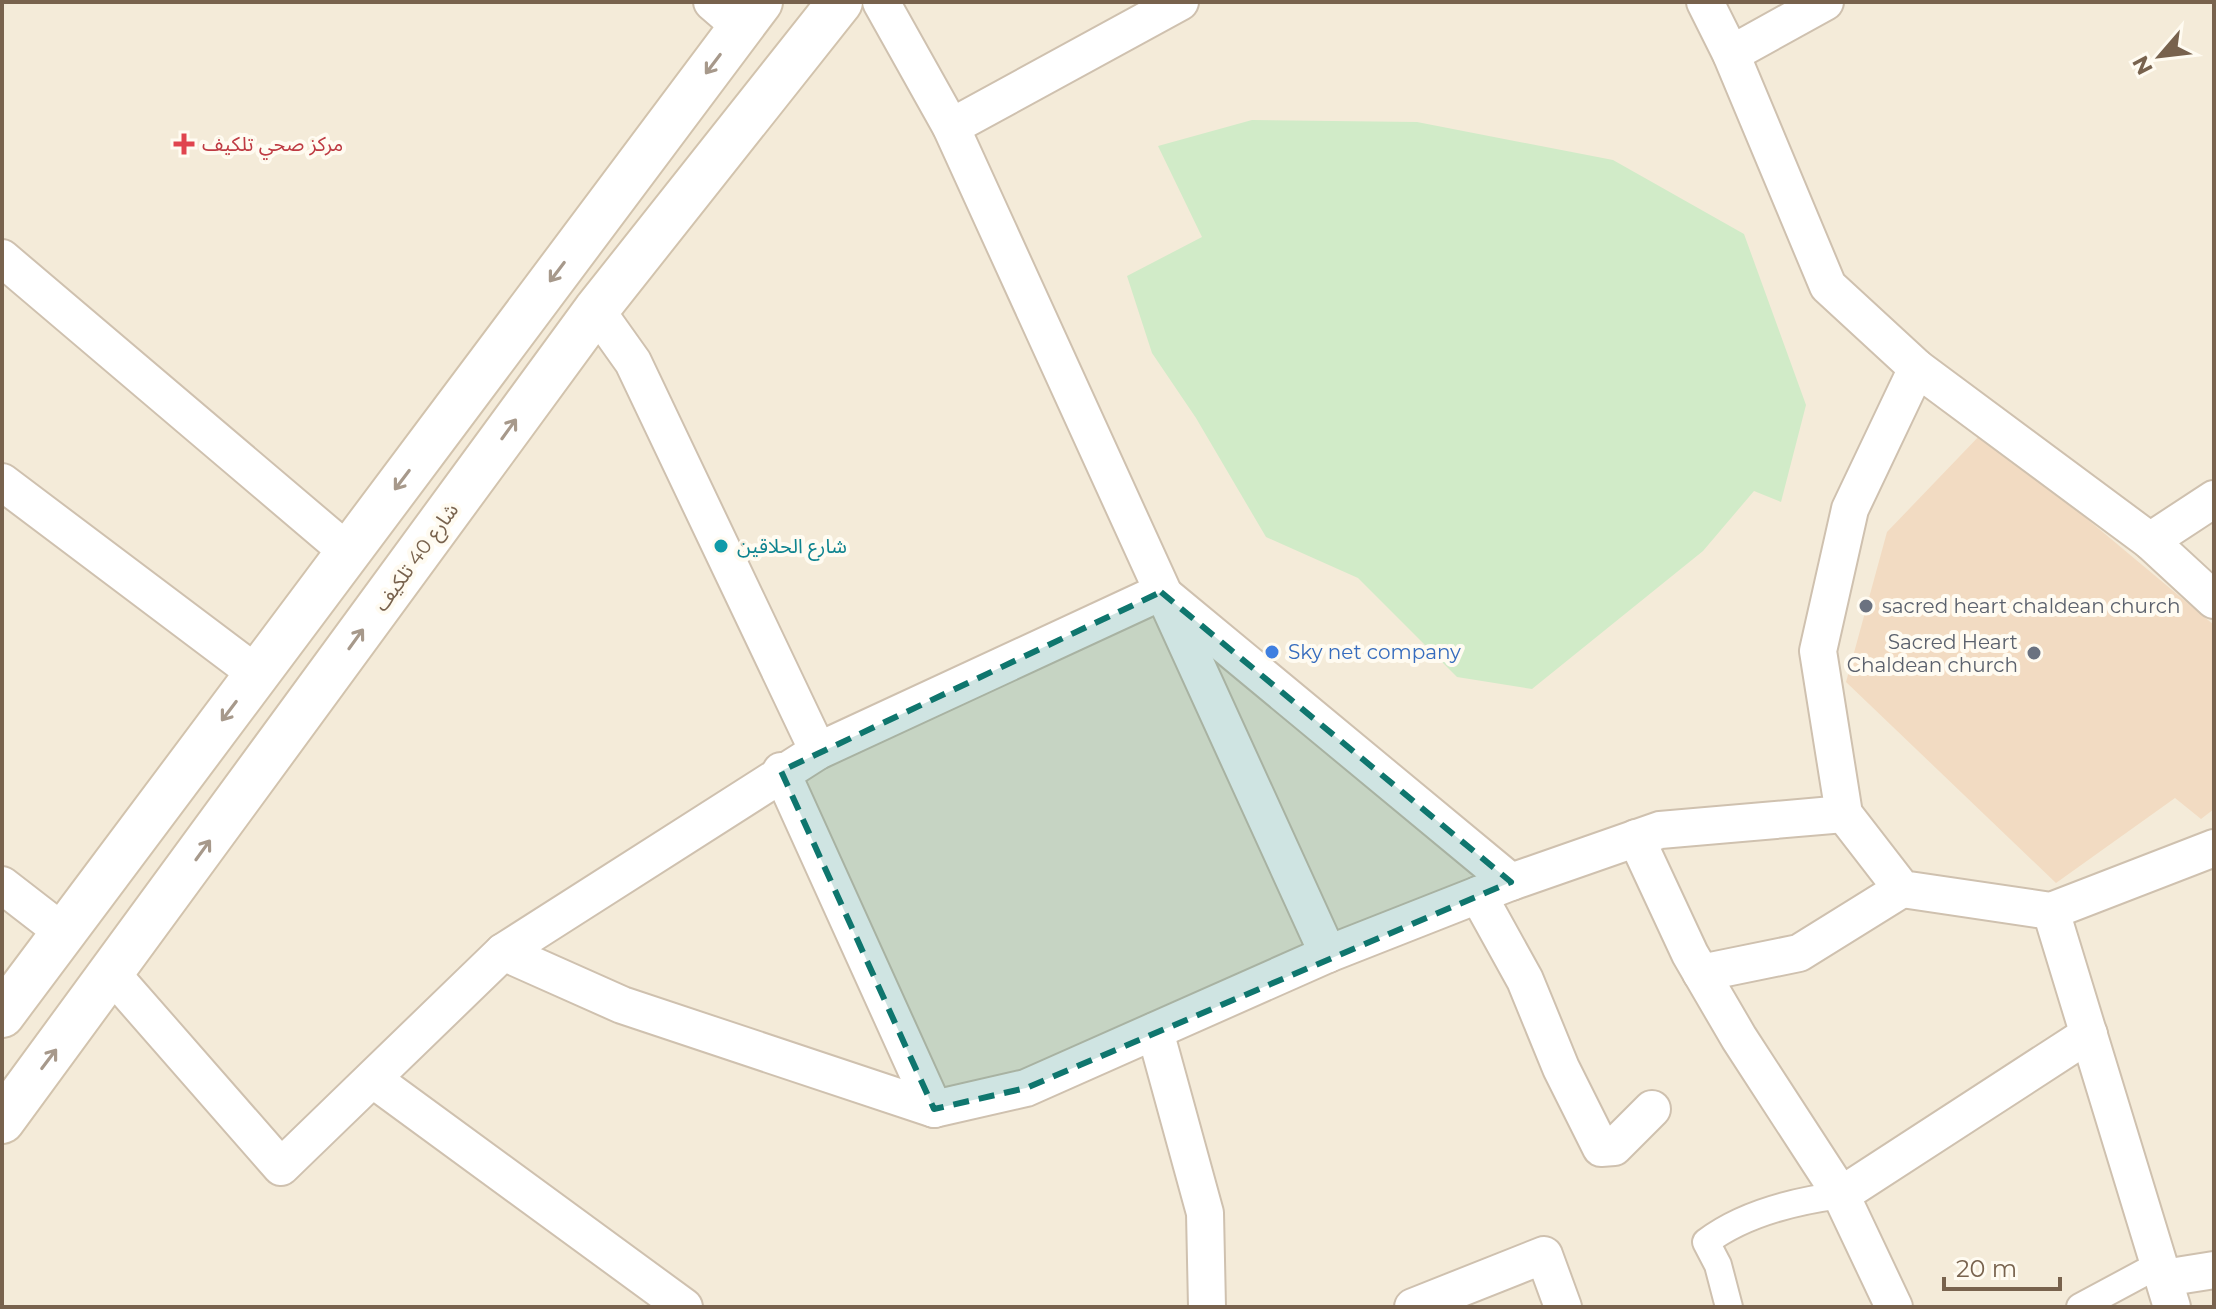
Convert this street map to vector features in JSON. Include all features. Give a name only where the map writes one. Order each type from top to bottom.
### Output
[{"type":"main road","name":"شارع 40 تلكيف","points":[[2,1121],[596,310],[840,2]]},
{"type":"main road","points":[[2,1015],[348,552],[738,10]]},
{"type":"street","points":[[881,2],[951,127],[1328,954]]},
{"type":"street","points":[[951,127],[1180,2]]},
{"type":"street","points":[[1705,2],[1731,54],[1828,286],[1917,368],[2150,541],[2214,600]]},
{"type":"street","points":[[1731,54],[1825,2]]},
{"type":"street","points":[[2,258],[348,552]]},
{"type":"street","points":[[596,310],[633,362],[818,751]]},
{"type":"street","points":[[1902,889],[1844,814],[1818,651],[1850,509],[1917,368]]},
{"type":"street","points":[[2,482],[257,674]]},
{"type":"street","points":[[2150,541],[2214,499]]},
{"type":"street","points":[[112,974],[281,1167],[503,952],[781,771],[1161,592]]},
{"type":"street","points":[[1161,592],[1511,882]]},
{"type":"street","points":[[781,771],[934,1109]]},
{"type":"street","points":[[503,952],[622,1005],[934,1109],[1026,1088],[1328,954],[1511,882],[1660,830],[1844,814]]},
{"type":"street","points":[[1636,838],[1669,916],[1739,1038],[1841,1195],[1894,1307]]},
{"type":"street","points":[[1701,973],[1799,953],[1902,889],[2051,911],[2214,848]]},
{"type":"street","points":[[2,885],[64,933]]},
{"type":"street","points":[[1478,895],[1525,980],[1561,1068],[1601,1148],[1614,1147],[1652,1109]]},
{"type":"street","points":[[2051,911],[2165,1283]]},
{"type":"street","points":[[1155,1031],[1205,1213],[1207,1307]]},
{"type":"street","points":[[1729,1307],[1718,1265],[1706,1242],[1722,1230],[1798,1201],[1841,1195],[2089,1034]]},
{"type":"street","points":[[374,1080],[684,1307]]},
{"type":"street","points":[[1420,1305],[1544,1255],[1563,1307]]},
{"type":"street","points":[[2080,1307],[2214,1270]]},
{"type":"highlighted area","points":[[1161,592],[1511,882],[1026,1088],[934,1109],[781,771]]},
{"type":"shaded area","points":[[2,2],[2214,2],[2214,1307],[2,1307]]},
{"type":"green space","points":[[1252,120],[1417,122],[1613,160],[1744,234],[1806,405],[1781,502],[1754,491],[1703,551],[1532,689],[1457,677],[1358,578],[1266,537],[1196,418],[1152,353],[1127,276],[1202,237],[1158,146]]},
{"type":"building","name":"Sacred Heart Chaldean church","points":[[1983,432],[2214,625],[2214,809],[2201,819],[2175,798],[2056,883],[1846,682],[1887,532]]},
{"type":"place","name":"مركز صحي تلكيف","points":[[184,144]]},
{"type":"place","name":"شارع الحلاقين","points":[[721,546]]},
{"type":"place","name":"sacred heart chaldean church","points":[[1866,606]]},
{"type":"place","name":"Sky net company","points":[[1272,652]]},
{"type":"place","name":"Sacred Heart Chaldean church","points":[[2034,653]]}]
